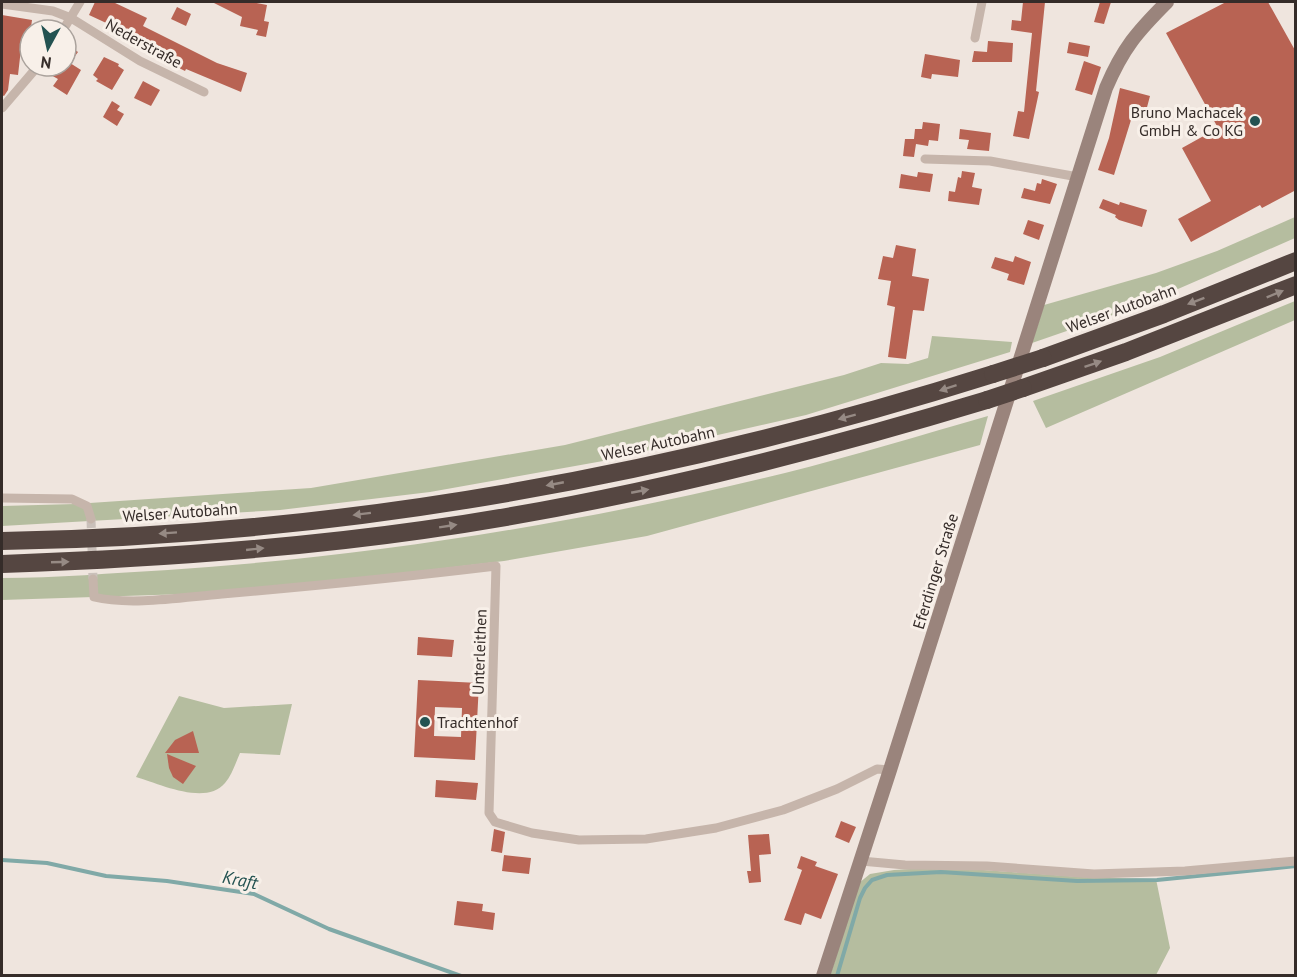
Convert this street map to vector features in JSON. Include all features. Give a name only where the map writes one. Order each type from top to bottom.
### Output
[{"type":"highway","name":"Welser Autobahn","points":[[2,541],[217,530],[422,507],[618,472],[730,448],[903,402],[1043,358],[1164,314],[1296,260]]},
{"type":"highway","points":[[2,564],[120,560],[222,553],[423,530],[534,512],[759,465],[873,435],[987,400],[1166,337],[1296,285]]},
{"type":"main road","name":"Eferdinger Straße","points":[[823,975],[1106,88],[1117,61],[1136,33],[1167,2]]},
{"type":"street","points":[[71,18],[80,2]]},
{"type":"street","points":[[975,38],[982,2]]},
{"type":"street","name":"Nederstraße","points":[[2,4],[53,11],[71,18]]},
{"type":"street","name":"Nederstraße","points":[[78,22],[140,61],[204,92]]},
{"type":"street","points":[[2,108],[5,99],[26,78]]},
{"type":"street","points":[[925,159],[990,161],[1078,177]]},
{"type":"street","points":[[2,498],[72,499],[87,506],[91,519]]},
{"type":"street","name":"Unterleithen","points":[[93,579],[94,597],[111,601],[369,582],[496,566],[489,813],[495,822],[532,833],[579,840],[645,839],[716,828],[783,810],[837,789],[878,769],[890,770]]},
{"type":"street","points":[[861,861],[987,866],[1094,874],[1185,871],[1296,861]]},
{"type":"green space","points":[[1295,217],[1295,238],[1139,306],[1032,343],[1044,305],[1156,273],[1217,251]]},
{"type":"green space","points":[[1295,301],[1295,320],[1046,428],[1033,401],[1160,357]]},
{"type":"green space","points":[[932,336],[1012,342],[1010,352],[806,415],[603,461],[430,492],[280,510],[2,526],[2,506],[75,504],[311,488],[565,445],[844,375],[881,363],[908,364],[928,358]]},
{"type":"green space","points":[[988,416],[980,445],[647,536],[504,561],[337,581],[185,594],[2,600],[2,578],[246,564],[401,546],[555,522],[785,473]]},
{"type":"green space","points":[[179,696],[224,708],[292,704],[280,755],[240,753],[225,783],[217,790],[206,793],[182,791],[136,777]]},
{"type":"green space","points":[[942,867],[1081,877],[1156,879],[1170,948],[1156,975],[830,976],[859,883],[870,874]]},
{"type":"building","points":[[95,2],[113,2],[147,18],[143,26],[217,63],[247,73],[241,92],[186,69],[185,71],[141,49],[145,41],[89,15]]},
{"type":"building","points":[[212,2],[251,2],[267,5],[264,21],[269,22],[266,37],[256,35],[258,30],[240,26],[242,17]]},
{"type":"building","points":[[1023,2],[1045,2],[1036,91],[1039,92],[1029,139],[1013,136],[1018,111],[1024,112],[1032,33],[1011,30],[1012,20],[1021,21]]},
{"type":"building","points":[[1100,2],[1111,2],[1104,24],[1094,22]]},
{"type":"building","name":"Bruno Machacek GmbH & Co KG","points":[[1226,2],[1268,2],[1296,52],[1296,190],[1262,208],[1260,205],[1191,242],[1178,219],[1211,201],[1182,148],[1218,128],[1166,33]]},
{"type":"building","points":[[177,7],[191,14],[186,26],[171,19]]},
{"type":"building","points":[[2,15],[20,18],[18,18],[18,75],[10,74],[8,90],[4,96],[2,95]]},
{"type":"building","points":[[988,41],[1013,43],[1012,62],[972,62],[974,51],[987,52]]},
{"type":"building","points":[[1069,42],[1090,46],[1088,57],[1067,53]]},
{"type":"building","points":[[925,54],[960,60],[958,77],[932,74],[931,79],[921,77]]},
{"type":"building","points":[[104,57],[119,64],[118,66],[124,70],[112,90],[96,81],[98,79],[93,75]]},
{"type":"building","points":[[1084,61],[1101,67],[1092,95],[1075,90]]},
{"type":"building","points":[[56,78],[77,78],[67,95],[53,86],[58,79]]},
{"type":"building","points":[[143,81],[160,90],[151,106],[134,98]]},
{"type":"building","points":[[1120,88],[1150,96],[1146,111],[1135,107],[1114,175],[1098,170],[1109,138]]},
{"type":"building","points":[[112,101],[120,106],[117,110],[124,114],[117,126],[103,117]]},
{"type":"building","points":[[923,122],[940,124],[938,141],[929,140],[928,146],[916,144],[914,157],[903,156],[905,139],[914,139],[915,129],[922,129]]},
{"type":"building","points":[[960,129],[991,133],[989,151],[967,149],[969,140],[959,139]]},
{"type":"building","points":[[962,171],[975,173],[972,187],[982,189],[979,205],[948,201],[949,191],[955,192],[958,177],[961,178]]},
{"type":"building","points":[[918,172],[933,174],[930,192],[899,188],[901,174],[917,177]]},
{"type":"building","points":[[1042,179],[1057,184],[1050,204],[1021,198],[1024,188],[1035,191],[1037,183],[1041,184]]},
{"type":"building","points":[[1103,199],[1119,205],[1120,202],[1147,210],[1142,227],[1119,220],[1115,217],[1116,215],[1099,208]]},
{"type":"building","points":[[1028,220],[1044,225],[1039,240],[1023,234]]},
{"type":"building","points":[[896,245],[916,249],[912,276],[929,279],[924,311],[913,310],[906,359],[888,357],[895,307],[887,305],[891,281],[878,279],[883,256],[893,258]]},
{"type":"building","points":[[1015,256],[1031,262],[1024,285],[1007,280],[1009,274],[991,268],[995,257],[1013,262]]},
{"type":"building","points":[[418,637],[454,640],[452,657],[417,655]]},
{"type":"building","name":"Trachtenhof","points":[[418,680],[479,683],[475,760],[414,757]],"holes":[[[435,707],[462,708],[461,737],[434,736]]]},
{"type":"building","points":[[193,731],[199,753],[165,753],[175,740]]},
{"type":"building","points":[[167,754],[196,766],[183,784],[173,777]]},
{"type":"building","points":[[436,780],[478,783],[476,800],[435,797]]},
{"type":"building","points":[[841,821],[856,827],[849,843],[835,837]]},
{"type":"building","points":[[494,829],[505,832],[502,853],[491,851]]},
{"type":"building","points":[[769,834],[771,854],[759,855],[761,882],[749,883],[747,871],[751,871],[748,835]]},
{"type":"building","points":[[504,855],[531,858],[529,874],[502,871]]},
{"type":"building","points":[[801,856],[817,862],[815,866],[838,874],[821,919],[805,913],[801,925],[784,920],[802,870],[797,868]]},
{"type":"building","points":[[457,901],[483,904],[482,911],[495,913],[493,930],[454,925]]},
{"type":"waterway","name":"Kraft","points":[[2,860],[47,863],[106,876],[167,881],[254,894],[329,929],[461,976]]},
{"type":"waterway","points":[[837,976],[860,898],[872,880],[887,875],[941,872],[1077,881],[1157,880],[1296,866]]},
{"type":"tunnel","points":[[91,519],[93,579]]},
{"type":"place","name":"Bruno Machacek GmbH & Co KG","points":[[1255,121]]},
{"type":"place","name":"Trachtenhof","points":[[425,722]]}]
